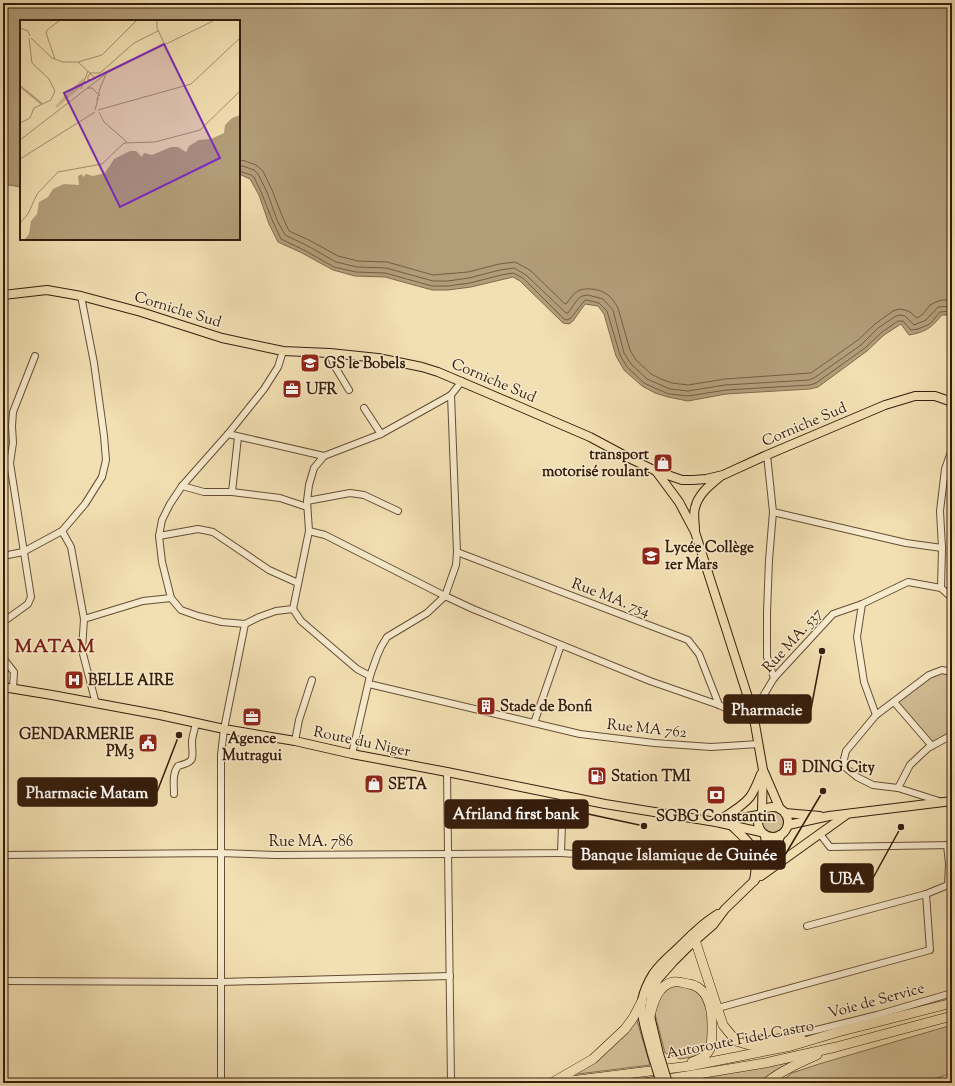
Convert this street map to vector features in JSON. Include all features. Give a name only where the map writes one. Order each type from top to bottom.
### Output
[{"type":"highway","points":[[694,937],[723,1025],[736,1041],[749,1045],[763,1045],[838,1032]]},
{"type":"highway","points":[[650,1016],[653,1003],[659,992],[666,985],[672,982],[694,985],[707,997],[712,1010],[711,1047],[709,1052],[699,1059],[677,1068]]},
{"type":"highway","points":[[550,1083],[593,1059],[624,1029],[633,1018],[642,1001]]},
{"type":"highway","name":"Autoroute Fidel Castro","points":[[554,1083],[690,1066],[791,1046],[838,1032],[952,1003]]},
{"type":"highway","name":"Autoroute Fidel Castro","points":[[644,1083],[658,1082],[765,1062],[836,1047],[952,1016]]},
{"type":"highway","points":[[766,1083],[792,1066],[836,1047]]},
{"type":"highway","points":[[658,1082],[698,1083]]},
{"type":"main road","name":"Corniche Sud","points":[[3,294],[47,290],[81,296],[141,312],[222,338],[283,351],[378,358],[438,372],[462,381],[590,438],[656,471],[682,480],[706,479],[723,475],[885,405],[915,396],[935,396],[952,402]]},
{"type":"main road","points":[[656,471],[679,502],[694,532],[753,713],[760,744],[763,770],[760,813],[757,824],[763,834],[765,852],[762,871]]},
{"type":"main road","points":[[694,532],[695,508],[700,494],[723,475]]},
{"type":"main road","name":"Route du Niger","points":[[3,686],[52,694],[224,729],[295,741],[352,754],[605,804],[716,822],[763,834]]},
{"type":"main road","points":[[763,770],[787,817],[788,825],[780,835],[775,837],[770,837],[763,834]]},
{"type":"main road","points":[[716,822],[748,799],[755,789],[763,770]]},
{"type":"main road","points":[[788,825],[829,816],[952,801]]},
{"type":"main road","points":[[760,813],[771,806],[783,811],[829,816]]},
{"type":"main road","name":"Route du Niger","points":[[716,822],[760,813]]},
{"type":"main road","points":[[754,881],[847,815]]},
{"type":"main road","points":[[733,827],[754,850],[756,859],[754,881]]},
{"type":"main road","points":[[668,1083],[643,1016],[642,1001],[646,986],[653,974],[663,963],[694,937],[713,925],[725,909],[754,881],[777,850],[780,835]]},
{"type":"main road","points":[[658,1082],[656,1054],[650,1016],[651,992],[658,979],[694,937]]},
{"type":"street","points":[[3,556],[23,552],[62,531],[85,504],[102,477],[106,460],[104,436],[94,363],[81,296]]},
{"type":"street","points":[[283,351],[278,367],[264,389],[228,434],[182,486],[170,504],[162,520],[159,536],[162,562],[171,598],[181,610],[222,622],[245,624],[276,611],[293,609]]},
{"type":"street","points":[[330,354],[334,365],[349,390]]},
{"type":"street","points":[[3,622],[28,604],[31,597],[10,463],[14,443],[12,426],[13,412],[35,356]]},
{"type":"street","points":[[370,676],[357,669],[300,621],[293,609],[309,531],[307,504],[309,485],[314,468],[324,456],[381,434],[451,395],[462,381]]},
{"type":"street","points":[[352,754],[376,656],[387,637],[427,613],[445,596],[456,565],[457,552],[451,395]]},
{"type":"street","points":[[364,408],[381,434]]},
{"type":"street","points":[[228,434],[324,456]]},
{"type":"street","points":[[232,492],[238,437]]},
{"type":"street","points":[[952,449],[945,469],[940,511],[942,548],[941,588],[952,598]]},
{"type":"street","points":[[767,455],[773,512],[769,560],[767,657],[774,678]]},
{"type":"street","points":[[3,467],[10,463]]},
{"type":"street","points":[[182,486],[204,492],[232,492],[280,498],[307,504],[350,493],[364,495],[398,511]]},
{"type":"street","points":[[773,512],[906,543],[942,548]]},
{"type":"street","points":[[159,536],[198,529],[213,532],[270,570],[298,583]]},
{"type":"street","points":[[62,531],[70,547],[84,620],[82,650],[96,704]]},
{"type":"street","points":[[309,531],[325,535],[445,596],[650,681],[719,705],[755,722]]},
{"type":"street","name":"Rue MA. 754","points":[[457,552],[688,640],[699,654],[719,705]]},
{"type":"street","name":"Rue MA. 537","points":[[753,713],[774,678],[833,614],[862,604],[908,582],[941,588]]},
{"type":"street","points":[[84,620],[143,601],[171,598]]},
{"type":"street","points":[[862,604],[857,637],[864,682],[876,715]]},
{"type":"street","points":[[221,1083],[221,755],[224,729],[245,624]]},
{"type":"street","points":[[534,723],[561,645]]},
{"type":"street","points":[[3,658],[14,672],[13,688]]},
{"type":"street","points":[[942,803],[898,788],[873,785],[862,780],[846,768],[844,759],[846,751],[876,715],[929,674],[942,670],[952,672]]},
{"type":"street","points":[[295,741],[299,720],[312,680]]},
{"type":"street","name":"Rue MA 762","points":[[369,684],[580,734],[654,743],[711,747],[760,744]]},
{"type":"street","points":[[894,702],[932,746]]},
{"type":"street","points":[[174,794],[174,772],[176,768],[187,763],[194,755],[192,742],[196,723]]},
{"type":"street","points":[[898,788],[910,765],[928,748],[952,735]]},
{"type":"street","points":[[447,772],[451,1083]]},
{"type":"street","points":[[561,853],[563,795]]},
{"type":"street","points":[[807,926],[926,894],[948,885],[949,845],[830,847],[820,834]]},
{"type":"street","name":"Rue MA. 786","points":[[3,855],[561,853],[605,856],[638,853]]},
{"type":"street","points":[[718,1008],[930,950],[926,894]]},
{"type":"street","points":[[3,981],[221,982],[450,976]]},
{"type":"street","name":"Voie de Service","points":[[736,1041],[761,1041],[812,1031],[878,1015],[952,993]]},
{"type":"shaded area","points":[[942,670],[952,674],[952,733],[933,743],[897,703],[931,676]]},
{"type":"shaded area","points":[[772,808],[782,812],[786,822],[782,832],[772,836],[762,832],[758,822],[762,812]]},
{"type":"shaded area","points":[[673,985],[690,986],[702,997],[708,1015],[709,1040],[704,1051],[697,1056],[680,1059],[665,1053],[654,1010],[659,994]]},
{"type":"shaded area","points":[[636,1017],[650,1065],[570,1075]]},
{"type":"shaded area","points":[[952,1025],[952,1073],[923,1083],[779,1083],[792,1073]]},
{"type":"shaded area","points":[[803,1056],[773,1072],[760,1083],[709,1083],[685,1078]]},
{"type":"water","points":[[3,3],[952,3],[952,315],[942,315],[928,329],[909,335],[901,324],[884,335],[867,351],[818,387],[810,389],[726,394],[688,401],[668,397],[655,393],[642,386],[624,370],[616,356],[604,314],[598,306],[585,304],[573,321],[569,324],[563,323],[520,281],[513,277],[471,287],[448,290],[432,290],[385,277],[355,276],[333,270],[278,242],[269,224],[259,195],[250,179],[240,174],[240,20],[20,20],[20,187],[3,184]]},
{"type":"place","name":"GS le Bobels","points":[[310,363]]},
{"type":"place","name":"UFR","points":[[292,389]]},
{"type":"place","name":"transport motorisé roulant","points":[[663,463]]},
{"type":"place","name":"Lycée Collège 1er Mars","points":[[651,556]]},
{"type":"place","name":"Pharmacie","points":[[822,651]]},
{"type":"place","name":"BELLE AIRE","points":[[74,680]]},
{"type":"place","name":"Stade de Bonfi","points":[[486,706]]},
{"type":"place","name":"Agence Mutragui","points":[[252,717]]},
{"type":"place","name":"Pharmacie Matam","points":[[179,735]]},
{"type":"place","name":"GENDARMERIE PM3","points":[[148,743]]},
{"type":"place","name":"DING City","points":[[788,767]]},
{"type":"place","name":"Station TMI","points":[[597,776]]},
{"type":"place","name":"SETA","points":[[374,784]]},
{"type":"place","name":"Banque Islamique de Guinée","points":[[823,791]]},
{"type":"place","name":"SGBG Constantin","points":[[716,795]]},
{"type":"place","name":"Afriland first bank","points":[[644,826]]},
{"type":"place","name":"UBA","points":[[901,827]]},
{"type":"district","name":"MATAM","points":[[55,645]]}]
